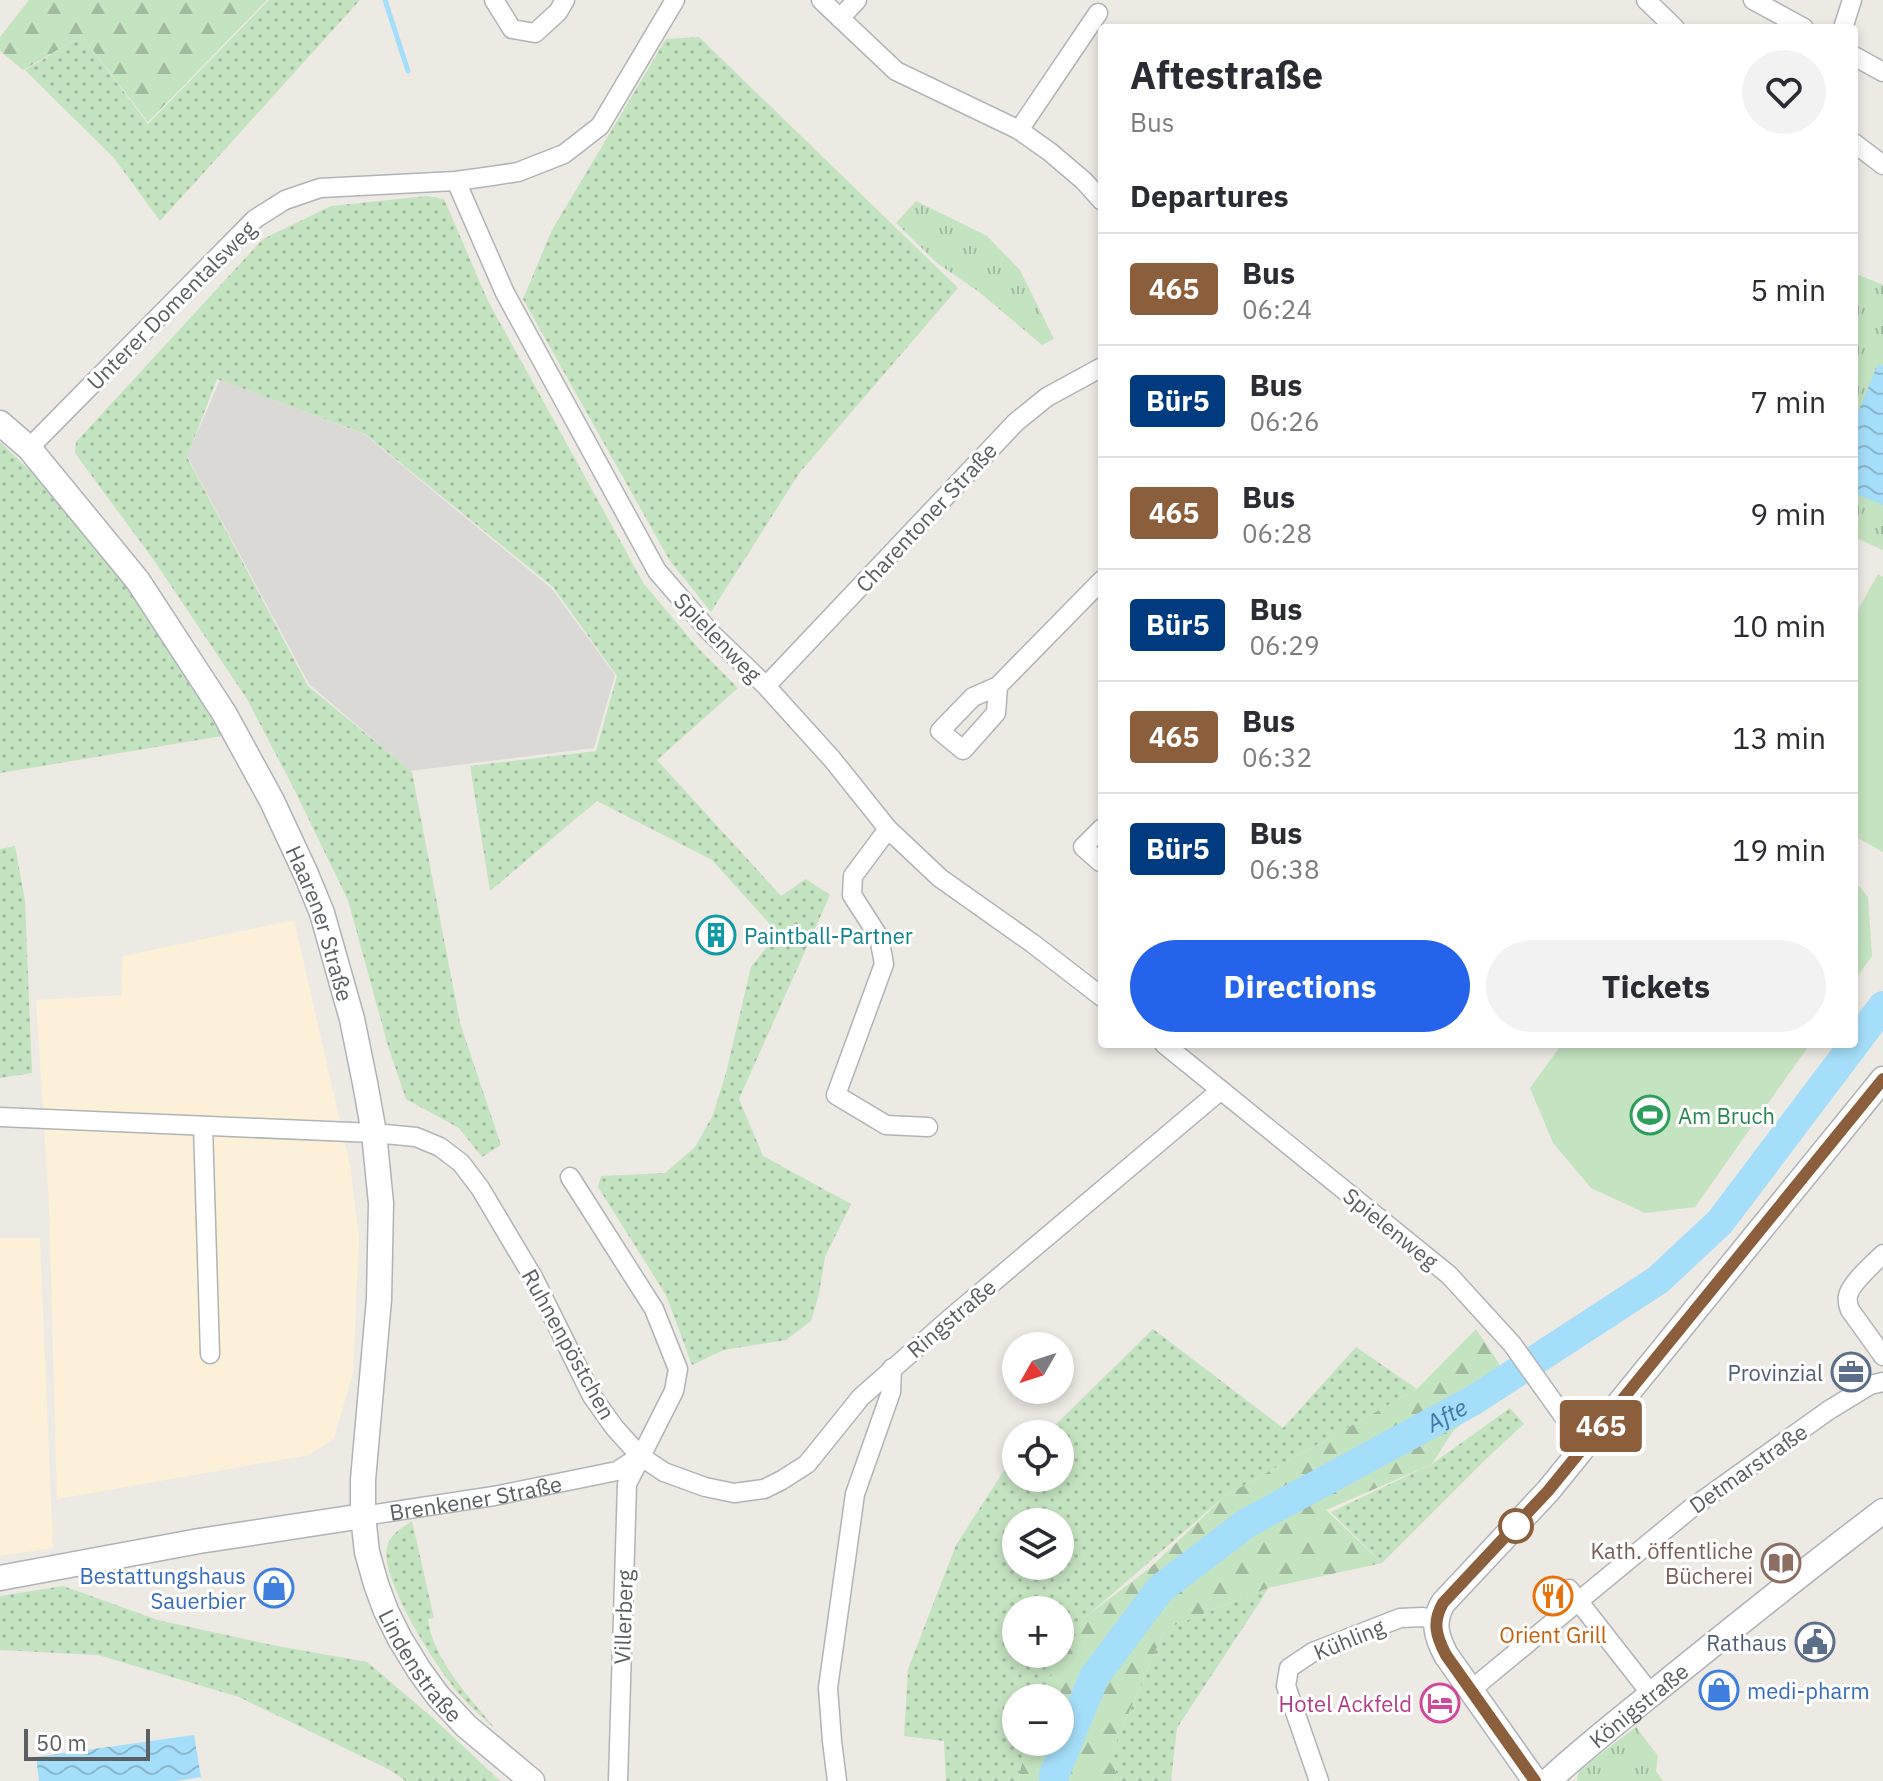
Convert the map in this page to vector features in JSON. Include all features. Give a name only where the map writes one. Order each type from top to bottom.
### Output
[{"type":"main road","name":"Haarener Straße","points":[[0,423],[29,448],[138,581],[224,713],[272,801],[306,874],[326,927],[352,1019],[374,1133],[381,1203],[375,1362],[363,1480],[363,1516]]},
{"type":"main road","points":[[1535,1781],[1440,1643],[1435,1621],[1443,1603],[1548,1491],[1883,1079]]},
{"type":"main road","name":"Königstraße","points":[[1548,1781],[1651,1694],[1883,1511]]},
{"type":"main road","name":"Brenkener Straße","points":[[0,1578],[199,1541],[363,1516]]},
{"type":"main road","name":"Lindenstraße","points":[[363,1516],[367,1552],[376,1584],[400,1639],[419,1670],[466,1726],[532,1781]]},
{"type":"street","points":[[494,0],[512,29],[535,33],[558,12],[565,0]]},
{"type":"street","name":"Unterer Domentalsweg","points":[[29,448],[255,219],[285,200],[320,188],[456,181],[518,172],[564,154],[600,126],[675,0]]},
{"type":"street","points":[[821,0],[896,71],[1019,130],[1050,152],[1098,197]]},
{"type":"street","points":[[840,18],[857,0]]},
{"type":"street","points":[[1646,0],[1671,24]]},
{"type":"street","points":[[1753,0],[1797,24]]},
{"type":"street","points":[[1844,24],[1852,0]]},
{"type":"street","points":[[1019,130],[1098,13]]},
{"type":"street","points":[[1858,58],[1883,72]]},
{"type":"street","points":[[1858,146],[1883,165]]},
{"type":"street","name":"Spielenweg","points":[[456,181],[505,293],[657,571],[710,632],[766,686],[832,759],[888,829],[940,878],[1098,994]]},
{"type":"street","name":"Charentoner Straße","points":[[766,686],[1016,422],[1047,397],[1098,369]]},
{"type":"street","points":[[998,686],[1098,584]]},
{"type":"street","points":[[888,829],[853,876],[852,895],[879,937],[884,964],[836,1095],[886,1125],[928,1127]]},
{"type":"street","points":[[1098,832],[1083,847],[1098,860]]},
{"type":"street","name":"Spielenweg","points":[[1186,1050],[1221,1090],[1449,1275],[1512,1344],[1574,1431],[1587,1442]]},
{"type":"street","name":"Ringstraße","points":[[837,1781],[828,1688],[855,1494],[891,1392],[892,1368],[1221,1090]]},
{"type":"street","name":"Ruhnenpöstchen","points":[[0,1117],[374,1133],[416,1137],[440,1147],[461,1163],[480,1188],[533,1277],[592,1396],[640,1456]]},
{"type":"street","points":[[203,1126],[210,1354]]},
{"type":"street","points":[[570,1177],[654,1309],[678,1369],[674,1391],[640,1456],[664,1472],[705,1487],[734,1493],[764,1489],[807,1464],[861,1397],[892,1368]]},
{"type":"street","points":[[1883,1254],[1852,1286],[1847,1301],[1850,1310],[1883,1356]]},
{"type":"street","name":"Detmarstraße","points":[[1472,1689],[1573,1594],[1829,1410],[1870,1385],[1883,1382]]},
{"type":"street","name":"Brenkener Straße","points":[[363,1516],[494,1496],[617,1471],[640,1456]]},
{"type":"street","name":"Villerberg","points":[[618,1781],[627,1484],[640,1456]]},
{"type":"street","points":[[1573,1594],[1651,1694]]},
{"type":"street","name":"Kühling","points":[[1319,1781],[1286,1686],[1289,1668],[1313,1652],[1400,1618],[1423,1617],[1435,1621]]},
{"type":"shaded area","points":[[220,380],[364,434],[552,589],[615,675],[594,748],[410,771],[309,684],[187,456]]},
{"type":"shaded area","points":[[294,920],[350,1165],[359,1238],[353,1373],[334,1438],[309,1455],[57,1499],[49,1203],[36,1000],[121,995],[123,956]]},
{"type":"shaded area","points":[[0,1238],[40,1238],[53,1548],[0,1556]]},
{"type":"green space","points":[[29,0],[267,0],[148,122],[82,36],[23,70],[0,51],[0,37]]},
{"type":"green space","points":[[269,0],[360,0],[160,221],[114,158],[25,70],[82,36],[148,124]]},
{"type":"green space","points":[[699,37],[958,288],[800,472],[711,612],[670,561],[523,299],[552,230],[666,39]]},
{"type":"green space","points":[[427,196],[444,199],[488,301],[644,584],[698,648],[738,688],[657,760],[781,896],[806,879],[830,895],[739,1099],[763,1156],[851,1204],[825,1257],[811,1321],[786,1340],[724,1350],[692,1365],[666,1295],[598,1187],[601,1176],[665,1173],[695,1147],[713,1115],[751,967],[778,933],[712,860],[597,801],[490,891],[470,766],[596,751],[617,676],[553,587],[365,434],[217,379],[187,457],[308,686],[412,772],[460,1023],[501,1145],[482,1157],[459,1128],[406,1099],[388,1046],[348,900],[293,787],[247,699],[153,559],[75,453],[76,442],[263,239],[331,206]]},
{"type":"green space","points":[[916,201],[987,236],[1020,270],[1054,339],[1042,345],[979,292],[937,263],[896,223]]},
{"type":"green space","points":[[1858,275],[1883,285],[1883,550],[1858,539]]},
{"type":"green space","points":[[0,442],[42,482],[134,592],[222,736],[0,773]]},
{"type":"green space","points":[[1878,574],[1883,577],[1883,852],[1858,838],[1858,610]]},
{"type":"green space","points":[[15,846],[25,901],[32,1073],[0,1078],[0,849]]},
{"type":"green space","points":[[1858,885],[1868,897],[1872,956],[1858,975]]},
{"type":"green space","name":"Am Bruch","points":[[1559,1048],[1807,1048],[1695,1207],[1645,1213],[1591,1188],[1553,1143],[1530,1088]]},
{"type":"green space","points":[[1153,1329],[1283,1428],[1356,1347],[1417,1389],[1225,1496],[1088,1615],[1074,1638],[1074,1596],[1002,1596],[1002,1668],[1056,1668],[1046,1684],[1002,1684],[1002,1756],[1024,1756],[1018,1781],[946,1781],[944,1741],[904,1736],[908,1669],[956,1545],[1002,1474],[1002,1492],[1074,1492],[1074,1420],[1060,1420]]},
{"type":"green space","points":[[1476,1329],[1512,1383],[1453,1431],[1432,1464],[1326,1510],[1382,1563],[1268,1588],[1165,1629],[1113,1749],[1117,1781],[1018,1781],[1024,1756],[1074,1756],[1074,1684],[1046,1684],[1056,1668],[1074,1668],[1074,1638],[1088,1615],[1150,1568],[1225,1496],[1417,1389]]},
{"type":"green space","points":[[1510,1408],[1524,1424],[1382,1563],[1331,1512],[1432,1464]]},
{"type":"green space","points":[[412,1521],[434,1618],[428,1619],[437,1649],[455,1678],[497,1731],[465,1701],[439,1667],[401,1602],[392,1580],[387,1547],[391,1538]]},
{"type":"green space","points":[[63,1586],[158,1620],[367,1662],[500,1781],[406,1781],[390,1770],[239,1697],[98,1655],[0,1650],[0,1596]]},
{"type":"green space","points":[[1268,1588],[1177,1728],[1171,1781],[1117,1781],[1113,1749],[1165,1629]]},
{"type":"green space","points":[[1636,1727],[1658,1756],[1656,1771],[1663,1781],[1577,1781],[1579,1770]]},
{"type":"water","points":[[1878,364],[1883,366],[1883,505],[1858,495],[1858,412]]},
{"type":"water","points":[[194,1735],[201,1777],[176,1781],[39,1781],[36,1757]]},
{"type":"waterway","points":[[385,0],[408,71]]},
{"type":"waterway","name":"Afte","points":[[1858,1039],[1883,1006]]},
{"type":"waterway","name":"Afte","points":[[1054,1781],[1094,1677],[1160,1589],[1247,1523],[1474,1400],[1658,1280],[1720,1222],[1851,1048]]},
{"type":"bus line","name":"465","points":[[1535,1781],[1446,1655],[1436,1632],[1437,1613],[1548,1491],[1883,1079]]},
{"type":"place","name":"Paintball-Partner","points":[[716,935]]},
{"type":"place","name":"Am Bruch","points":[[1650,1115]]},
{"type":"place","name":"Provinzial","points":[[1851,1372]]},
{"type":"place","name":"Kath. öffentliche Bücherei","points":[[1781,1563]]},
{"type":"place","name":"Bestattungshaus Sauerbier","points":[[274,1588]]},
{"type":"place","name":"Orient Grill","points":[[1553,1596]]},
{"type":"place","name":"Rathaus","points":[[1815,1642]]},
{"type":"place","name":"medi-pharm","points":[[1719,1690]]},
{"type":"place","name":"Hotel Ackfeld","points":[[1440,1703]]}]
